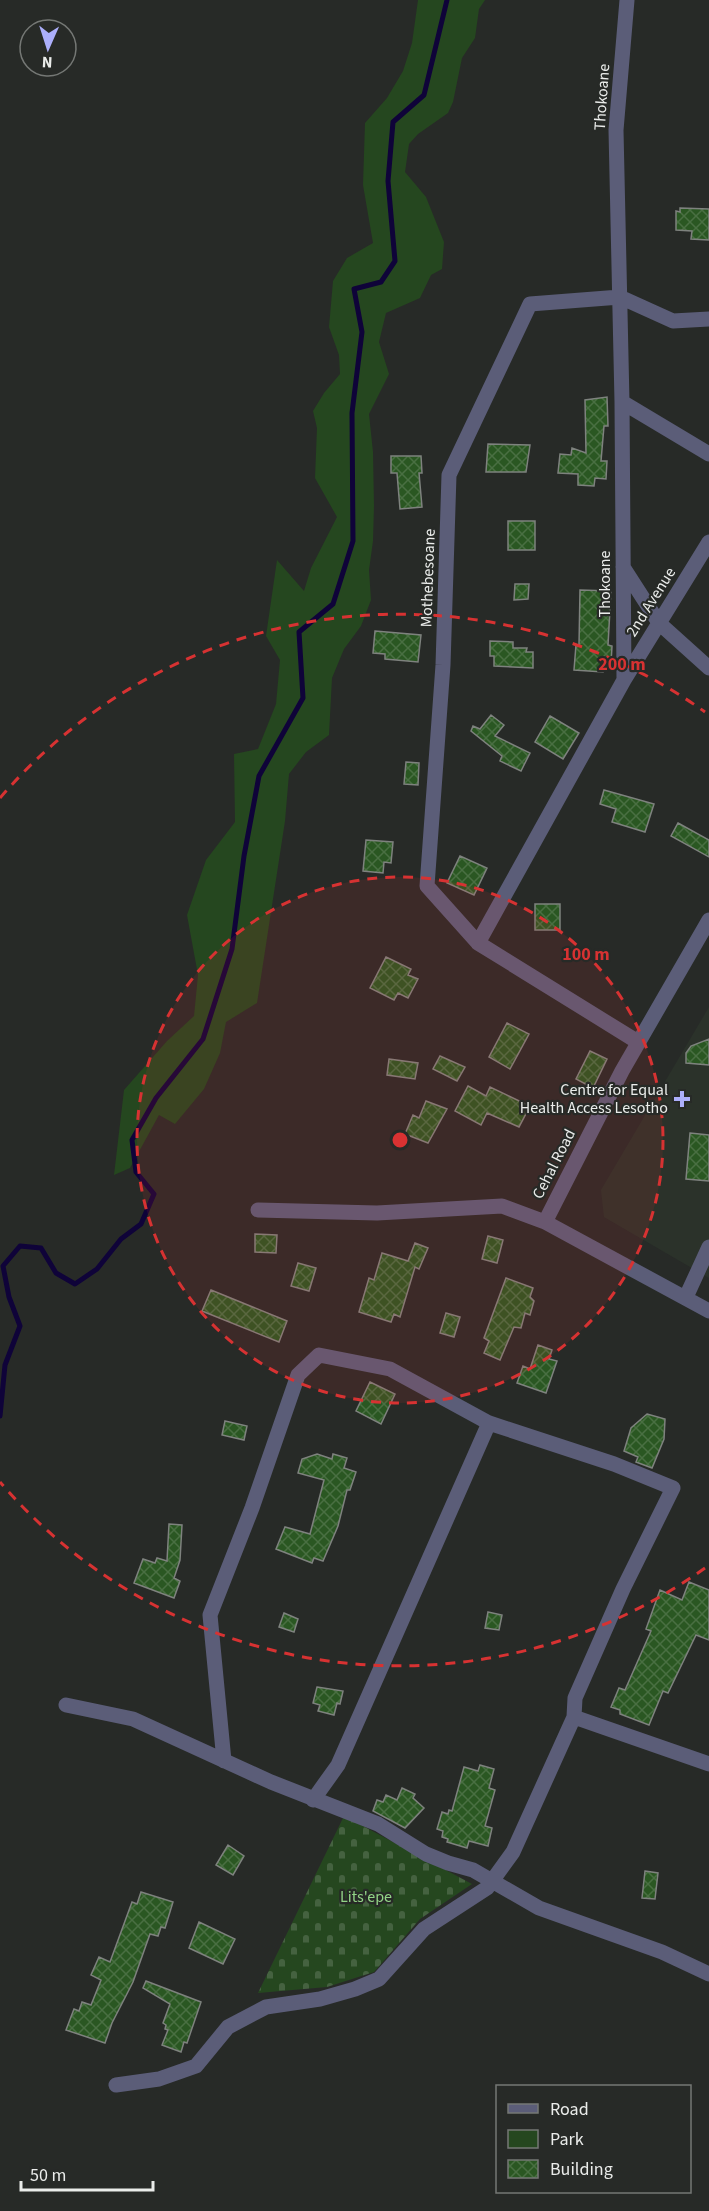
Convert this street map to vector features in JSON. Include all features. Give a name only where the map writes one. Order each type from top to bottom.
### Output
[{"type":"street","name":"Thokoane","points":[[478,943],[624,680],[622,402],[616,129],[627,0]]},
{"type":"street","points":[[620,297],[673,321],[709,319]]},
{"type":"street","name":"Mothebesoane","points":[[478,943],[427,886],[443,665],[449,475],[530,304],[620,297]]},
{"type":"street","points":[[622,402],[709,454]]},
{"type":"street","name":"2nd Avenue","points":[[624,680],[709,542]]},
{"type":"street","points":[[623,567],[659,623],[709,668]]},
{"type":"street","name":"Cehal Road","points":[[709,920],[638,1042],[544,1222],[709,1311]]},
{"type":"street","points":[[478,943],[638,1042]]},
{"type":"street","points":[[258,1210],[377,1213],[502,1206],[544,1222]]},
{"type":"street","points":[[686,1297],[709,1247]]},
{"type":"street","points":[[116,2085],[159,2079],[196,2066],[228,2027],[266,2007],[320,1999],[379,1979],[424,1929],[482,1893],[513,1852],[574,1717],[575,1698],[623,1589],[673,1488],[614,1464],[489,1423],[390,1369],[319,1355],[298,1375],[252,1508],[210,1615],[224,1761]]},
{"type":"street","points":[[313,1800],[338,1765],[489,1423]]},
{"type":"street","points":[[66,1705],[133,1719],[313,1800],[351,1812],[378,1824],[426,1854],[473,1870],[539,1908],[662,1952],[709,1974]]},
{"type":"street","points":[[574,1717],[709,1764]]},
{"type":"shaded area","name":"Centre for Equal Health Access Lesotho","points":[[709,1007],[709,1278],[604,1217],[601,1190]]},
{"type":"green space","points":[[418,0],[485,0],[479,9],[475,38],[462,58],[453,102],[448,113],[418,134],[409,144],[405,172],[426,197],[444,242],[442,269],[431,275],[420,298],[386,313],[379,342],[389,374],[369,414],[373,452],[374,506],[369,570],[371,600],[361,626],[344,649],[332,678],[329,735],[306,752],[289,774],[285,821],[257,1003],[226,1022],[220,1053],[204,1089],[175,1124],[159,1115],[130,1168],[114,1175],[124,1090],[167,1041],[194,1016],[198,975],[187,915],[206,860],[235,822],[234,754],[258,749],[276,704],[280,660],[266,636],[277,560],[304,591],[311,568],[337,517],[315,478],[317,428],[313,411],[340,374],[339,355],[329,327],[333,281],[347,258],[373,243],[363,185],[365,123],[387,98],[403,71],[412,43]]},
{"type":"green space","name":"Lits'epe","points":[[344,1816],[472,1884],[420,1919],[374,1972],[327,1987],[258,1993]]},
{"type":"building","points":[[680,208],[709,209],[709,240],[691,239],[692,231],[676,230],[676,211],[680,212]]},
{"type":"building","points":[[607,397],[608,426],[604,426],[601,461],[607,461],[606,479],[595,478],[594,486],[578,485],[578,474],[558,473],[560,454],[571,455],[572,448],[586,453],[585,400]]},
{"type":"building","points":[[488,444],[530,445],[526,472],[486,472]]},
{"type":"building","points":[[391,456],[421,456],[422,473],[419,473],[422,507],[400,509],[397,473],[391,473]]},
{"type":"building","points":[[508,521],[535,521],[535,550],[508,550]]},
{"type":"building","points":[[515,584],[529,584],[528,599],[514,600]]},
{"type":"building","points":[[580,590],[611,591],[608,645],[612,646],[611,663],[603,663],[603,672],[574,670],[576,645],[579,645]]},
{"type":"building","points":[[375,631],[421,635],[418,662],[385,659],[385,654],[373,653]]},
{"type":"building","points":[[490,641],[513,642],[513,648],[527,648],[526,652],[533,652],[533,668],[494,666],[494,656],[490,656]]},
{"type":"building","points":[[491,715],[504,725],[495,736],[530,753],[521,771],[500,761],[502,756],[471,731],[473,726],[480,729]]},
{"type":"building","points":[[550,716],[579,733],[563,759],[535,742]]},
{"type":"building","points":[[406,762],[419,763],[418,785],[404,784]]},
{"type":"building","points":[[604,790],[654,804],[645,832],[612,822],[616,809],[600,804]]},
{"type":"building","points":[[678,823],[709,840],[709,857],[671,836]]},
{"type":"building","points":[[366,840],[393,842],[391,863],[384,862],[383,873],[363,871]]},
{"type":"building","points":[[460,856],[487,868],[474,895],[447,883]]},
{"type":"building","points":[[535,904],[560,904],[560,930],[535,930]]},
{"type":"building","points":[[386,957],[411,969],[408,975],[418,979],[408,998],[398,993],[394,1000],[370,988]]},
{"type":"building","points":[[507,1023],[529,1034],[510,1069],[489,1057]]},
{"type":"building","points":[[709,1039],[709,1065],[686,1063],[686,1053],[691,1046]]},
{"type":"building","points":[[590,1051],[607,1059],[593,1088],[576,1079]]},
{"type":"building","points":[[440,1056],[465,1067],[457,1081],[433,1069]]},
{"type":"building","points":[[389,1059],[418,1063],[415,1079],[387,1075]]},
{"type":"building","points":[[468,1086],[486,1096],[490,1087],[530,1106],[519,1127],[487,1113],[481,1125],[455,1111]]},
{"type":"building","points":[[426,1101],[447,1109],[428,1143],[405,1134],[413,1115],[419,1118]]},
{"type":"building","points":[[690,1133],[709,1135],[709,1181],[686,1179]]},
{"type":"building","points":[[255,1234],[277,1235],[276,1253],[255,1252]]},
{"type":"building","points":[[488,1236],[503,1240],[497,1263],[482,1259]]},
{"type":"building","points":[[415,1243],[428,1248],[419,1269],[415,1267],[400,1317],[394,1314],[391,1322],[359,1312],[369,1278],[374,1280],[382,1253],[408,1261]]},
{"type":"building","points":[[298,1263],[316,1268],[309,1291],[291,1286]]},
{"type":"building","points":[[506,1278],[533,1288],[530,1297],[534,1301],[530,1315],[525,1313],[521,1328],[514,1327],[500,1360],[484,1353],[489,1341],[484,1338]]},
{"type":"building","points":[[211,1290],[287,1321],[279,1342],[202,1311]]},
{"type":"building","points":[[446,1313],[460,1317],[454,1337],[440,1333]]},
{"type":"building","points":[[538,1345],[552,1350],[549,1359],[557,1361],[546,1393],[517,1383],[523,1366],[530,1369]]},
{"type":"building","points":[[370,1382],[395,1394],[381,1424],[356,1411]]},
{"type":"building","points":[[647,1414],[665,1419],[664,1439],[652,1468],[636,1462],[638,1457],[624,1451],[631,1428]]},
{"type":"building","points":[[225,1421],[247,1426],[244,1440],[222,1435]]},
{"type":"building","points":[[317,1454],[332,1459],[333,1454],[347,1458],[344,1468],[356,1472],[350,1490],[347,1490],[338,1526],[323,1561],[314,1558],[312,1563],[276,1549],[285,1527],[310,1534],[324,1480],[298,1473],[302,1459]]},
{"type":"building","points":[[169,1524],[182,1525],[180,1560],[174,1578],[180,1581],[174,1598],[134,1583],[143,1559],[155,1563],[157,1558],[167,1561]]},
{"type":"building","points":[[689,1582],[709,1590],[709,1640],[696,1635],[668,1693],[663,1691],[649,1725],[620,1714],[620,1710],[611,1707],[619,1688],[625,1690],[651,1631],[646,1629],[660,1590],[682,1600]]},
{"type":"building","points":[[488,1612],[502,1615],[499,1630],[485,1628]]},
{"type":"building","points":[[284,1613],[298,1619],[294,1632],[279,1627]]},
{"type":"building","points":[[317,1687],[343,1691],[334,1715],[318,1711],[320,1705],[313,1703]]},
{"type":"building","points":[[480,1765],[494,1769],[489,1788],[495,1790],[485,1826],[492,1828],[488,1846],[469,1841],[467,1848],[447,1842],[448,1839],[442,1837],[443,1831],[437,1829],[442,1812],[448,1814],[449,1810],[452,1811],[464,1767],[478,1771]]},
{"type":"building","points":[[402,1788],[415,1794],[413,1798],[424,1808],[405,1828],[373,1811],[377,1800],[383,1802],[386,1795],[397,1800]]},
{"type":"building","points":[[228,1845],[244,1856],[233,1875],[216,1865]]},
{"type":"building","points":[[645,1871],[658,1873],[655,1899],[642,1898]]},
{"type":"building","points":[[141,1892],[173,1902],[165,1928],[161,1927],[158,1936],[150,1934],[133,1982],[112,2023],[105,2043],[66,2030],[74,2009],[79,2011],[82,2002],[91,2005],[101,1980],[91,1975],[99,1957],[110,1962],[132,1902],[137,1904]]},
{"type":"building","points":[[199,1922],[235,1939],[223,1964],[189,1948]]},
{"type":"building","points":[[146,1981],[201,2002],[187,2043],[184,2042],[181,2052],[162,2045],[168,2030],[165,2029],[166,2025],[163,2023],[170,2004],[143,1988]]},
{"type":"waterway","points":[[0,1416],[5,1365],[20,1326],[9,1297],[3,1266],[20,1246],[41,1248],[56,1273],[75,1284],[97,1269],[121,1239],[141,1224],[154,1194],[136,1172],[132,1140],[156,1098],[203,1039],[232,949],[244,856],[259,776],[303,698],[299,632],[333,604],[353,541],[352,413],[362,332],[354,289],[381,282],[395,261],[388,181],[393,122],[424,95],[447,0]]},
{"type":"place","name":"Centre for Equal Health Access Lesotho","points":[[682,1099]]}]
